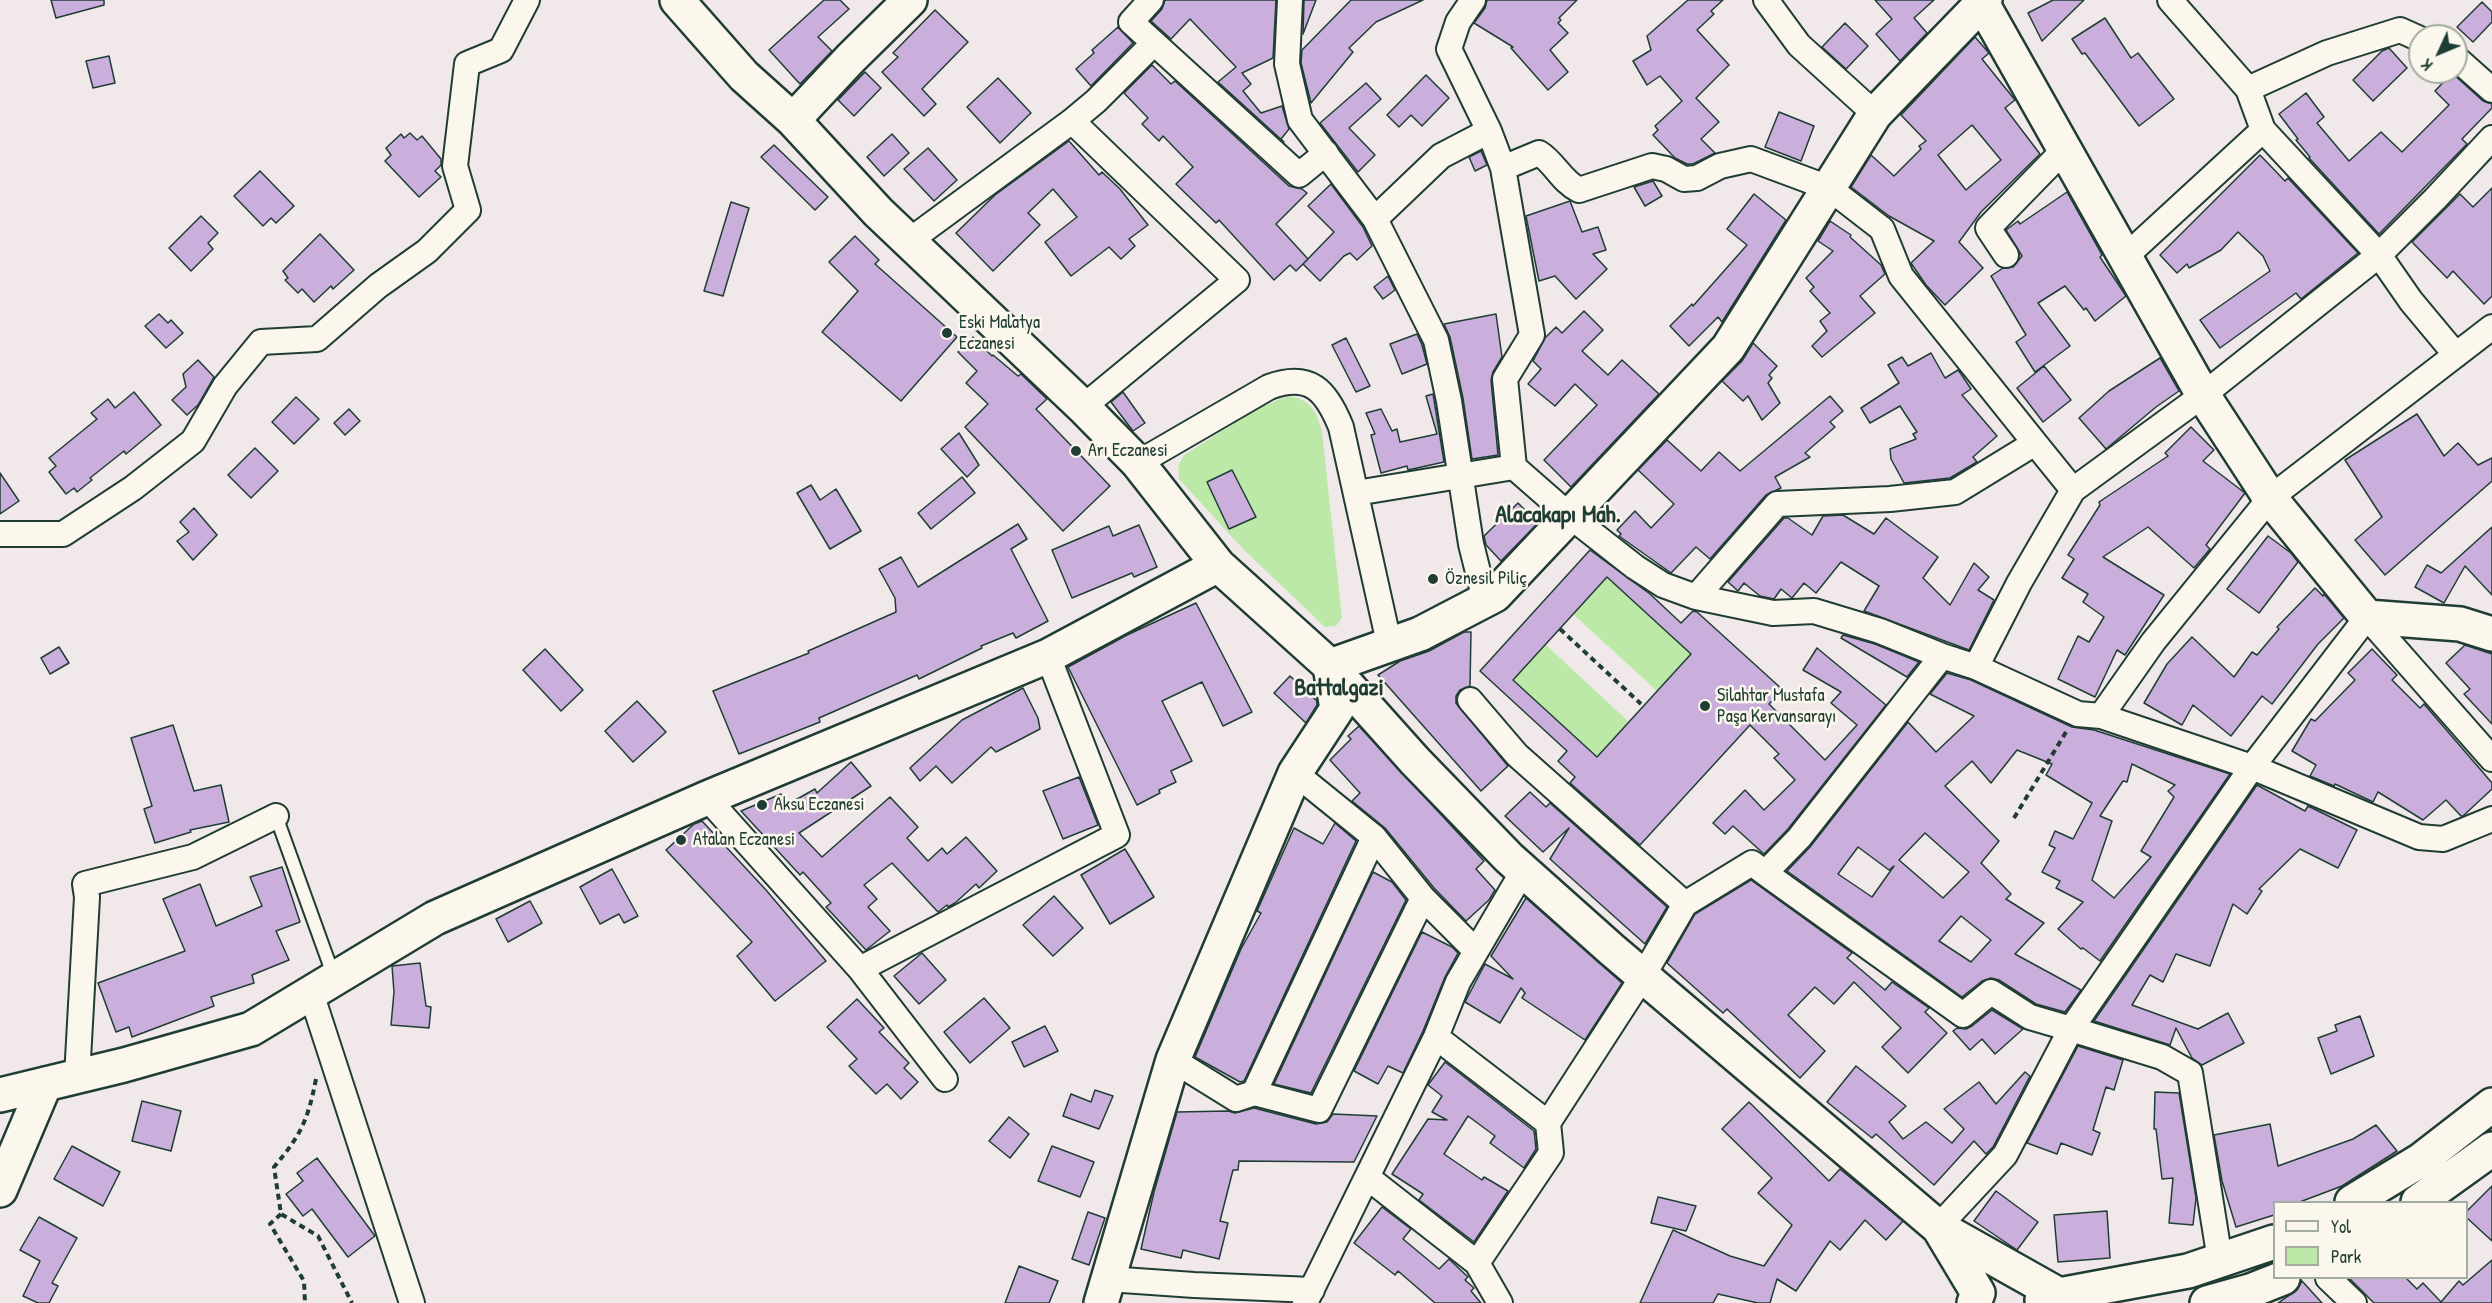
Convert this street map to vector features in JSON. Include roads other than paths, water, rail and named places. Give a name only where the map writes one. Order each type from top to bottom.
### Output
[{"type":"street","points":[[0,534],[63,534],[133,488],[193,441],[225,386],[261,342],[317,339],[378,286],[426,250],[468,210],[455,166],[467,64],[501,50],[527,0]]},
{"type":"street","points":[[677,0],[744,76],[793,120],[909,242],[1083,407],[1138,463],[1218,565],[1330,666],[1415,761],[1522,871],[1938,1227],[2053,1300],[2188,1271],[2273,1242]]},
{"type":"street","points":[[793,120],[910,0]]},
{"type":"street","points":[[1151,0],[1131,22],[1299,175],[1326,153]]},
{"type":"street","points":[[1290,0],[1287,64],[1300,120],[1375,219],[1436,340],[1462,476],[1471,544],[1485,600]]},
{"type":"street","points":[[1473,0],[1458,22],[1449,49],[1489,131],[1503,168],[1532,335],[1505,379],[1514,466],[1570,516],[1663,585],[1696,597],[1773,613],[1814,611],[1880,631],[1976,667],[2089,715],[2252,767],[2419,837],[2443,839],[2492,819]]},
{"type":"street","points":[[1766,0],[1799,45],[1875,114]]},
{"type":"street","points":[[2170,0],[2248,89],[2263,130],[2379,255],[2412,301],[2456,355]]},
{"type":"street","points":[[1330,666],[1389,643],[1420,634],[1495,595],[1728,348],[1875,114],[1983,1],[2203,395],[2270,498],[2367,617],[2492,759]]},
{"type":"street","points":[[2248,89],[2327,53],[2400,30],[2408,34]]},
{"type":"street","points":[[909,242],[1072,122],[1154,43]]},
{"type":"street","points":[[2468,69],[2492,90]]},
{"type":"street","points":[[1072,122],[1237,280],[1083,407]]},
{"type":"street","points":[[2125,257],[2263,130]]},
{"type":"street","points":[[1375,219],[1441,156],[1489,131]]},
{"type":"street","points":[[1976,667],[2019,583],[2073,490],[2203,395],[2379,255],[2492,138]]},
{"type":"street","points":[[2006,255],[1988,228],[2065,149]]},
{"type":"street","points":[[1503,168],[1539,153],[1548,159],[1570,185],[1579,189],[1652,166],[1684,179],[1697,178],[1720,166],[1751,159],[1829,188],[1882,229],[1901,276],[2073,490]]},
{"type":"street","points":[[2089,715],[2270,498],[2492,327]]},
{"type":"street","points":[[1138,463],[1269,387],[1286,381],[1302,381],[1318,389],[1333,406],[1341,427],[1389,643]]},
{"type":"street","points":[[1696,597],[1777,504],[1890,500],[1955,492],[2035,443]]},
{"type":"street","points":[[1356,493],[1514,466]]},
{"type":"street","points":[[0,1095],[77,1077],[251,1029],[435,918],[706,798],[1048,656],[1218,565]]},
{"type":"street","points":[[2367,617],[2460,624],[2492,634]]},
{"type":"street","points":[[1938,1227],[2004,1155],[2071,1029],[2252,767],[2367,617]]},
{"type":"street","points":[[860,969],[1117,835],[1048,656]]},
{"type":"street","points":[[1765,873],[1799,838],[1942,656]]},
{"type":"street","points":[[1330,666],[1337,709],[1295,773],[1173,1060],[1105,1291],[1194,1285],[1309,1296],[1436,1037],[1458,982],[1522,871]]},
{"type":"street","points":[[1470,700],[1517,754],[1685,904]]},
{"type":"street","points":[[1295,773],[1374,837],[1423,898],[1476,951]]},
{"type":"street","points":[[706,798],[860,969],[945,1079]]},
{"type":"street","points":[[77,1077],[87,897],[85,884],[193,857],[276,816]]},
{"type":"street","points":[[1254,1093],[1374,837]]},
{"type":"street","points":[[1477,1263],[1551,1153],[1548,1123],[1643,976],[1685,904],[1752,863],[1964,1015],[1991,992],[2030,1017],[2162,1057],[2190,1073],[2220,1260]]},
{"type":"street","points":[[1173,1060],[1236,1099],[1254,1093],[1319,1110],[1423,898]]},
{"type":"street","points":[[323,986],[412,1303]]},
{"type":"street","points":[[1436,1037],[1548,1123]]},
{"type":"street","points":[[0,1190],[45,1084]]},
{"type":"street","points":[[2355,1201],[2421,1160],[2492,1104]]},
{"type":"street","points":[[2421,1201],[2487,1162]]},
{"type":"street","points":[[1367,1177],[1477,1263],[1500,1303]]},
{"type":"street","points":[[1938,1227],[1978,1293],[1974,1303]]},
{"type":"street","points":[[2207,1303],[2250,1291],[2280,1279]]},
{"type":"street","points":[[2329,1279],[2354,1303]]},
{"type":"lane","points":[[276,816],[323,986]]},
{"type":"place","name":"Eski Malatya Eczanesi","points":[[947,333]]},
{"type":"place","name":"Arı Eczanesi","points":[[1076,451]]},
{"type":"place","name":"Öznesil Piliç","points":[[1433,579]]},
{"type":"place","name":"Silahtar Mustafa Paşa Kervansarayı","points":[[1705,706]]},
{"type":"place","name":"Aksu Eczanesi","points":[[762,805]]},
{"type":"place","name":"Atalan Eczanesi","points":[[681,840]]},
{"type":"district","name":"Alacakapı Mah.","points":[[1558,516]]},
{"type":"district","name":"Battalgazi","points":[[1339,689]]}]
